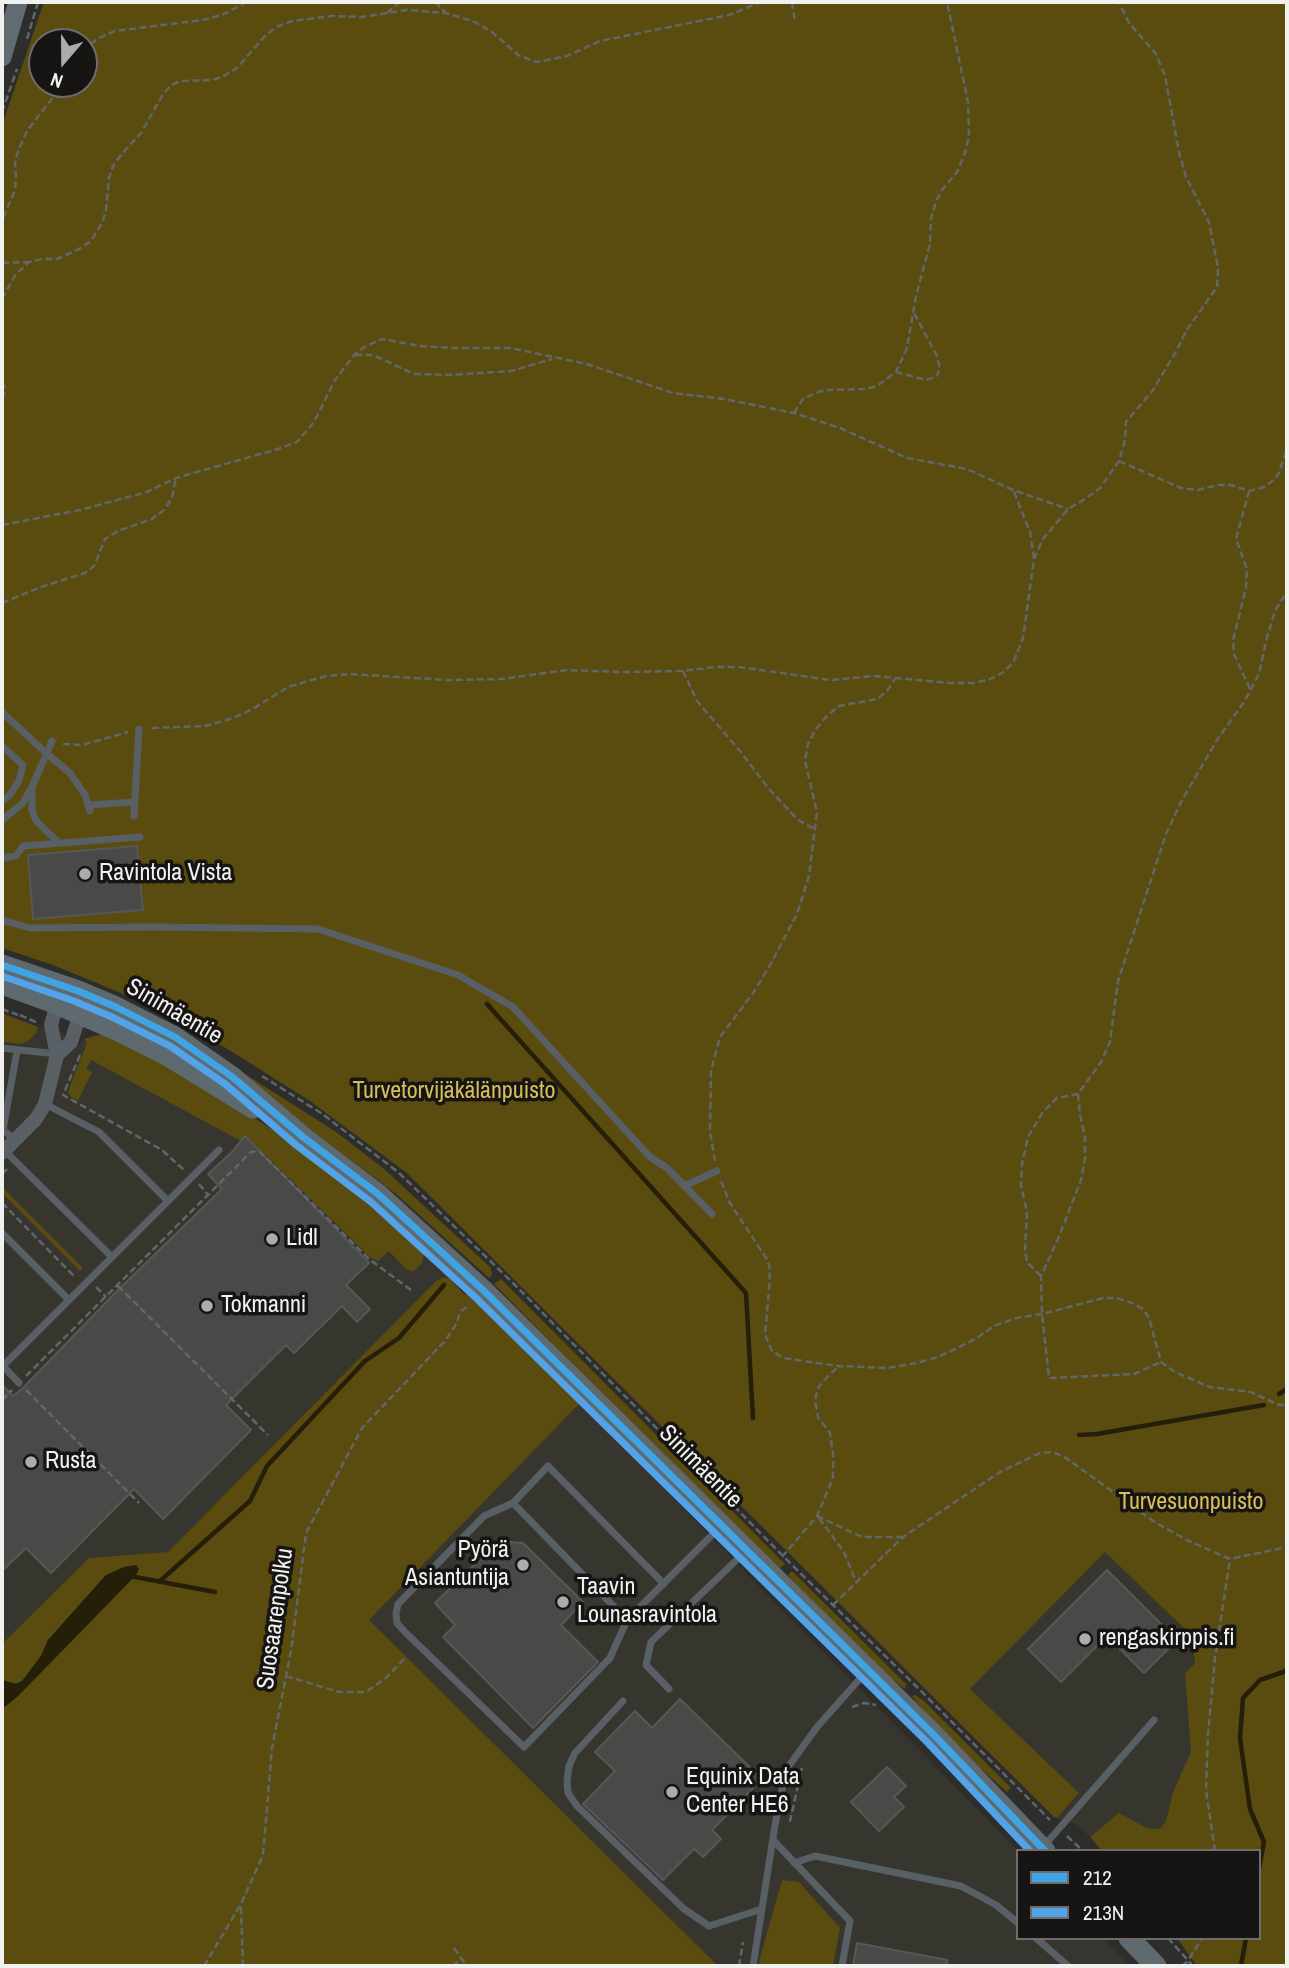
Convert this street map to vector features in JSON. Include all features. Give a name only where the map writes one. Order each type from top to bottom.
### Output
[{"type":"main road","points":[[2,57],[18,2]]},
{"type":"main road","name":"Sinimäentie","points":[[2,965],[116,1007],[175,1037],[231,1076],[303,1137],[378,1194],[446,1254],[933,1734],[1044,1849]]},
{"type":"main road","name":"Sinimäentie","points":[[2,984],[57,1004],[165,1054],[303,1137]]},
{"type":"main road","points":[[1131,1940],[1156,1966]]},
{"type":"street","points":[[7,1147],[36,1119],[45,1104],[57,1055],[51,1025],[57,1004],[78,992],[80,1014],[71,1042],[57,1055]]},
{"type":"lane","points":[[2,712],[70,773],[85,795],[89,808],[135,802]]},
{"type":"lane","points":[[134,816],[139,729]]},
{"type":"lane","points":[[2,820],[22,804],[51,741]]},
{"type":"lane","points":[[2,746],[23,765],[19,781],[2,801]]},
{"type":"lane","points":[[32,787],[32,811],[37,822],[58,842]]},
{"type":"lane","points":[[2,858],[16,856],[23,846],[140,837]]},
{"type":"lane","points":[[2,920],[30,928],[318,929],[458,975],[513,1007],[650,1157],[667,1168],[712,1214]]},
{"type":"lane","points":[[2,1048],[57,1055]]},
{"type":"lane","points":[[17,1051],[3,1130],[7,1147],[112,1257]]},
{"type":"lane","points":[[45,1104],[99,1132],[168,1201]]},
{"type":"lane","points":[[19,1383],[2,1366],[219,1150]]},
{"type":"lane","points":[[684,1186],[717,1171]]},
{"type":"lane","points":[[2,1233],[69,1300]]},
{"type":"lane","points":[[664,1584],[548,1466],[513,1503],[484,1516],[398,1604],[397,1623],[524,1746],[610,1658],[628,1620],[664,1584],[721,1525]]},
{"type":"lane","points":[[513,1503],[628,1620]]},
{"type":"lane","points":[[669,1689],[646,1665],[650,1642],[746,1550]]},
{"type":"lane","points":[[753,1966],[786,1770],[817,1727],[868,1670]]},
{"type":"lane","points":[[623,1701],[575,1753],[569,1766],[568,1793],[577,1806],[684,1909],[709,1926],[762,1909]]},
{"type":"lane","points":[[1044,1849],[1154,1720]]},
{"type":"lane","points":[[773,1840],[850,1921],[842,1966]]},
{"type":"lane","points":[[794,1863],[815,1856],[961,1886],[996,1905],[1016,1921]]},
{"type":"lane","points":[[1038,1940],[1069,1966]]},
{"type":"path","points":[[98,39],[115,31],[203,20],[222,15],[247,2]]},
{"type":"path","points":[[386,13],[400,2]]},
{"type":"path","points":[[435,2],[446,13]]},
{"type":"path","points":[[2,263],[57,259],[91,241],[106,211],[109,178],[113,166],[141,133],[170,86],[180,81],[222,77],[237,68],[276,27],[292,21],[332,16],[362,17],[407,10],[446,13],[475,22],[492,32],[518,55],[536,62],[567,55],[600,40],[729,15],[761,2]]},
{"type":"path","points":[[792,2],[795,22]]},
{"type":"path","points":[[794,413],[803,399],[815,393],[877,386],[896,372],[907,348],[916,296],[930,244],[931,219],[936,201],[957,172],[969,136],[968,102],[947,2]]},
{"type":"path","points":[[51,741],[82,745],[139,729],[205,726],[251,710],[288,687],[326,676],[350,674],[447,680],[502,679],[567,670],[683,671],[738,667],[831,680],[874,676],[974,682],[1002,673],[1013,663],[1023,638],[1034,559],[1043,539],[1068,509],[1100,488],[1119,461],[1125,440],[1126,422],[1153,390],[1186,331],[1217,287],[1218,268],[1209,222],[1186,177],[1165,76],[1156,54],[1129,23],[1119,2]]},
{"type":"path","points":[[2,228],[15,190],[15,161],[19,149],[27,131],[52,98]]},
{"type":"path","points":[[2,299],[16,274],[29,262]]},
{"type":"path","points":[[896,372],[926,380],[936,377],[940,369],[937,356],[914,313]]},
{"type":"path","points":[[2,525],[80,510],[147,492],[176,478],[297,442],[314,422],[335,380],[354,355],[382,339],[420,346],[511,348],[587,364],[673,393],[724,399],[794,413],[840,428],[907,458],[967,470],[1013,491],[1068,509]]},
{"type":"path","points":[[354,355],[373,355],[414,374],[450,375],[511,372],[555,358]]},
{"type":"path","points":[[2,382],[5,388],[2,402]]},
{"type":"path","points":[[1119,461],[1181,488],[1198,490],[1231,485],[1249,491],[1264,487],[1275,479],[1287,448]]},
{"type":"path","points":[[2,603],[85,573],[94,566],[105,539],[118,531],[152,519],[164,510],[173,498],[176,478]]},
{"type":"path","points":[[1013,491],[1030,532],[1034,559]]},
{"type":"path","points":[[1249,491],[1236,539],[1247,569],[1245,595],[1233,640],[1234,654],[1251,690]]},
{"type":"path","points":[[1161,1362],[1134,1374],[1049,1378],[1041,1276],[1081,1180],[1085,1136],[1078,1094],[1101,1062],[1110,1042],[1118,981],[1166,834],[1182,800],[1259,674],[1275,611],[1287,591]]},
{"type":"path","points":[[683,671],[697,701],[769,789],[798,820],[815,829]]},
{"type":"path","points":[[895,679],[877,699],[839,706],[816,729],[808,744],[805,761],[817,812],[809,876],[796,914],[753,993],[720,1037],[711,1071],[710,1132],[717,1171],[730,1203],[768,1261],[769,1290],[765,1335],[772,1351],[783,1358],[839,1366],[887,1368],[935,1358],[994,1326],[1017,1318],[1103,1298],[1117,1298],[1143,1309],[1149,1318],[1161,1362],[1175,1372],[1210,1387],[1251,1392],[1279,1405],[1287,1405]]},
{"type":"path","points":[[73,1036],[83,1047],[63,1095],[162,1150],[208,1195]]},
{"type":"path","points":[[1041,1276],[1027,1262],[1027,1212],[1021,1186],[1022,1164],[1028,1137],[1043,1112],[1057,1098],[1078,1094]]},
{"type":"path","points":[[2,1400],[251,1152],[259,1151],[369,1259],[411,1290]]},
{"type":"path","points":[[2,1203],[74,1276],[89,1280],[106,1297]]},
{"type":"path","points":[[500,1270],[783,1556],[1081,1849]]},
{"type":"path","points":[[118,1286],[268,1435]]},
{"type":"path","name":"Suosaarenpolku","points":[[204,1966],[241,1904],[264,1855],[272,1748],[291,1651],[306,1533],[362,1429],[445,1341],[457,1323],[460,1312]]},
{"type":"path","points":[[768,1572],[817,1516],[833,1478],[830,1433],[818,1417],[815,1400],[818,1388],[839,1366]]},
{"type":"path","points":[[19,1383],[139,1503]]},
{"type":"path","points":[[833,1605],[903,1537],[1000,1472],[1040,1452],[1053,1452],[1066,1458],[1156,1523],[1230,1559],[1287,1547]]},
{"type":"path","points":[[817,1516],[862,1537],[903,1537]]},
{"type":"path","points":[[817,1516],[844,1552],[856,1582]]},
{"type":"path","points":[[1215,1849],[1206,1790],[1208,1734],[1215,1658],[1230,1559]]},
{"type":"path","points":[[286,1676],[339,1692],[366,1692],[387,1677],[406,1657]]},
{"type":"path","points":[[849,1708],[864,1703],[878,1706]]},
{"type":"path","points":[[777,1819],[790,1821],[804,1762]]},
{"type":"path","points":[[241,1904],[245,1966]]},
{"type":"path","points":[[739,1966],[748,1914]]},
{"type":"path","points":[[1170,1940],[1193,1966]]},
{"type":"path","points":[[1182,1966],[1201,1940]]},
{"type":"path","points":[[454,1948],[467,1966]]},
{"type":"path","points":[[452,1966],[462,1959]]},
{"type":"shaded area","points":[[2,1013],[38,1027],[62,1032],[77,1046],[84,1039],[94,1036],[286,1138],[337,1176],[454,1276],[436,1281],[168,1552],[89,1558],[2,1644]]},
{"type":"shaded area","points":[[580,1403],[1016,1849],[1016,1940],[1105,1940],[1130,1966],[718,1966],[368,1620]]},
{"type":"shaded area","points":[[1104,1551],[1192,1636],[1195,1663],[1189,1718],[1191,1753],[1173,1792],[1166,1821],[1160,1829],[1147,1828],[1119,1813],[1090,1837],[1077,1825],[1057,1818],[1079,1794],[970,1689]]},
{"type":"shaded area","points":[[136,1565],[139,1569],[136,1575],[18,1696],[2,1709],[2,1680],[16,1684],[22,1681],[41,1656],[48,1640],[106,1575]]},
{"type":"green space","points":[[44,2],[1287,2],[1287,1966],[1197,1966],[1178,1940],[1261,1940],[1261,1849],[1100,1849],[1090,1837],[1119,1813],[1147,1828],[1160,1829],[1166,1821],[1173,1792],[1191,1752],[1185,1674],[1195,1663],[1192,1636],[1105,1552],[970,1689],[1079,1793],[1057,1818],[407,1173],[310,1101],[226,1048],[138,1000],[53,965],[2,948],[2,125],[28,49],[28,98],[98,98],[98,28],[35,28]]},
{"type":"green space","points":[[2,1013],[38,1027],[36,1033],[22,1044],[2,1042]]},
{"type":"green space","points":[[105,1034],[184,1074],[286,1138],[337,1176],[422,1247],[422,1263],[411,1271],[389,1251],[378,1261],[370,1257],[246,1136],[241,1141],[91,1060],[86,1069],[92,1072],[78,1101],[70,1096],[68,1092],[87,1043],[84,1039]]},
{"type":"green space","points":[[220,1058],[336,1132],[383,1168],[491,1268],[492,1275],[489,1278],[395,1193],[219,1061]]},
{"type":"green space","points":[[2,1187],[83,1268],[80,1271],[2,1193]]},
{"type":"green space","points":[[444,1277],[450,1279],[464,1294],[470,1295],[580,1403],[369,1620],[718,1966],[2,1966],[2,1709],[18,1696],[138,1570],[106,1575],[48,1640],[33,1668],[16,1684],[2,1680],[2,1644],[89,1558],[168,1552],[436,1281]]},
{"type":"green space","points":[[501,1279],[785,1564],[780,1568],[735,1529],[494,1284]]},
{"type":"green space","points":[[792,1571],[906,1684],[905,1689],[869,1662],[828,1623],[788,1575]]},
{"type":"green space","points":[[915,1695],[1011,1788],[1007,1792],[936,1726],[912,1696]]},
{"type":"green space","points":[[782,1880],[799,1882],[840,1928],[833,1966],[759,1966]]},
{"type":"building","name":"Ravintola Vista","points":[[137,846],[143,910],[33,919],[28,855]]},
{"type":"building","points":[[245,1136],[369,1263],[346,1285],[370,1309],[357,1322],[342,1306],[294,1353],[286,1345],[226,1405],[251,1430],[163,1519],[134,1489],[51,1573],[26,1548],[2,1571],[2,1385],[13,1396],[23,1388],[114,1294],[222,1189],[208,1174]]},
{"type":"building","points":[[499,1541],[523,1543],[583,1602],[561,1625],[598,1662],[533,1728],[443,1637],[455,1625],[435,1603]]},
{"type":"building","points":[[1107,1570],[1177,1640],[1144,1673],[1107,1636],[1061,1682],[1028,1649]]},
{"type":"building","name":"Equinix Data Center HE6","points":[[680,1699],[762,1779],[712,1830],[721,1839],[703,1857],[694,1849],[663,1880],[583,1804],[615,1771],[595,1752],[635,1711],[652,1728]]},
{"type":"building","points":[[887,1767],[906,1786],[894,1797],[904,1807],[879,1831],[851,1802]]},
{"type":"building","points":[[857,1943],[947,1960],[947,1966],[853,1966]]},
{"type":"waterway","points":[[487,1004],[746,1293],[753,1418]]},
{"type":"waterway","points":[[160,1581],[250,1501],[267,1466],[365,1361],[399,1338],[444,1285]]},
{"type":"waterway","points":[[1279,1394],[1287,1389]]},
{"type":"waterway","points":[[1079,1435],[1264,1405]]},
{"type":"waterway","points":[[130,1576],[215,1592]]},
{"type":"waterway","points":[[1261,1858],[1264,1842],[1250,1809],[1240,1738],[1243,1698],[1260,1680],[1286,1671],[1287,1668]]},
{"type":"waterway","points":[[1241,1966],[1246,1940]]},
{"type":"transit line","name":"212","points":[[2,965],[78,991],[175,1037],[231,1076],[303,1137],[378,1194],[483,1290],[933,1734],[1043,1849]]},
{"type":"transit line","name":"213N","points":[[2,976],[74,1001],[170,1046],[225,1084],[296,1145],[371,1202],[476,1298],[926,1741],[1028,1849]]},
{"type":"place","name":"Ravintola Vista","points":[[85,874]]},
{"type":"place","name":"Lidl","points":[[272,1239]]},
{"type":"place","name":"Tokmanni","points":[[207,1306]]},
{"type":"place","name":"Rusta","points":[[31,1462]]},
{"type":"place","name":"Pyörä Asiantuntija","points":[[523,1565]]},
{"type":"place","name":"Taavin Lounasravintola","points":[[563,1602]]},
{"type":"place","name":"rengaskirppis.fi","points":[[1085,1639]]},
{"type":"place","name":"Equinix Data Center HE6","points":[[672,1792]]},
{"type":"park label","name":"Turvetorvijäkälänpuisto","points":[[454,1092]]},
{"type":"park label","name":"Turvesuonpuisto","points":[[1191,1503]]}]
